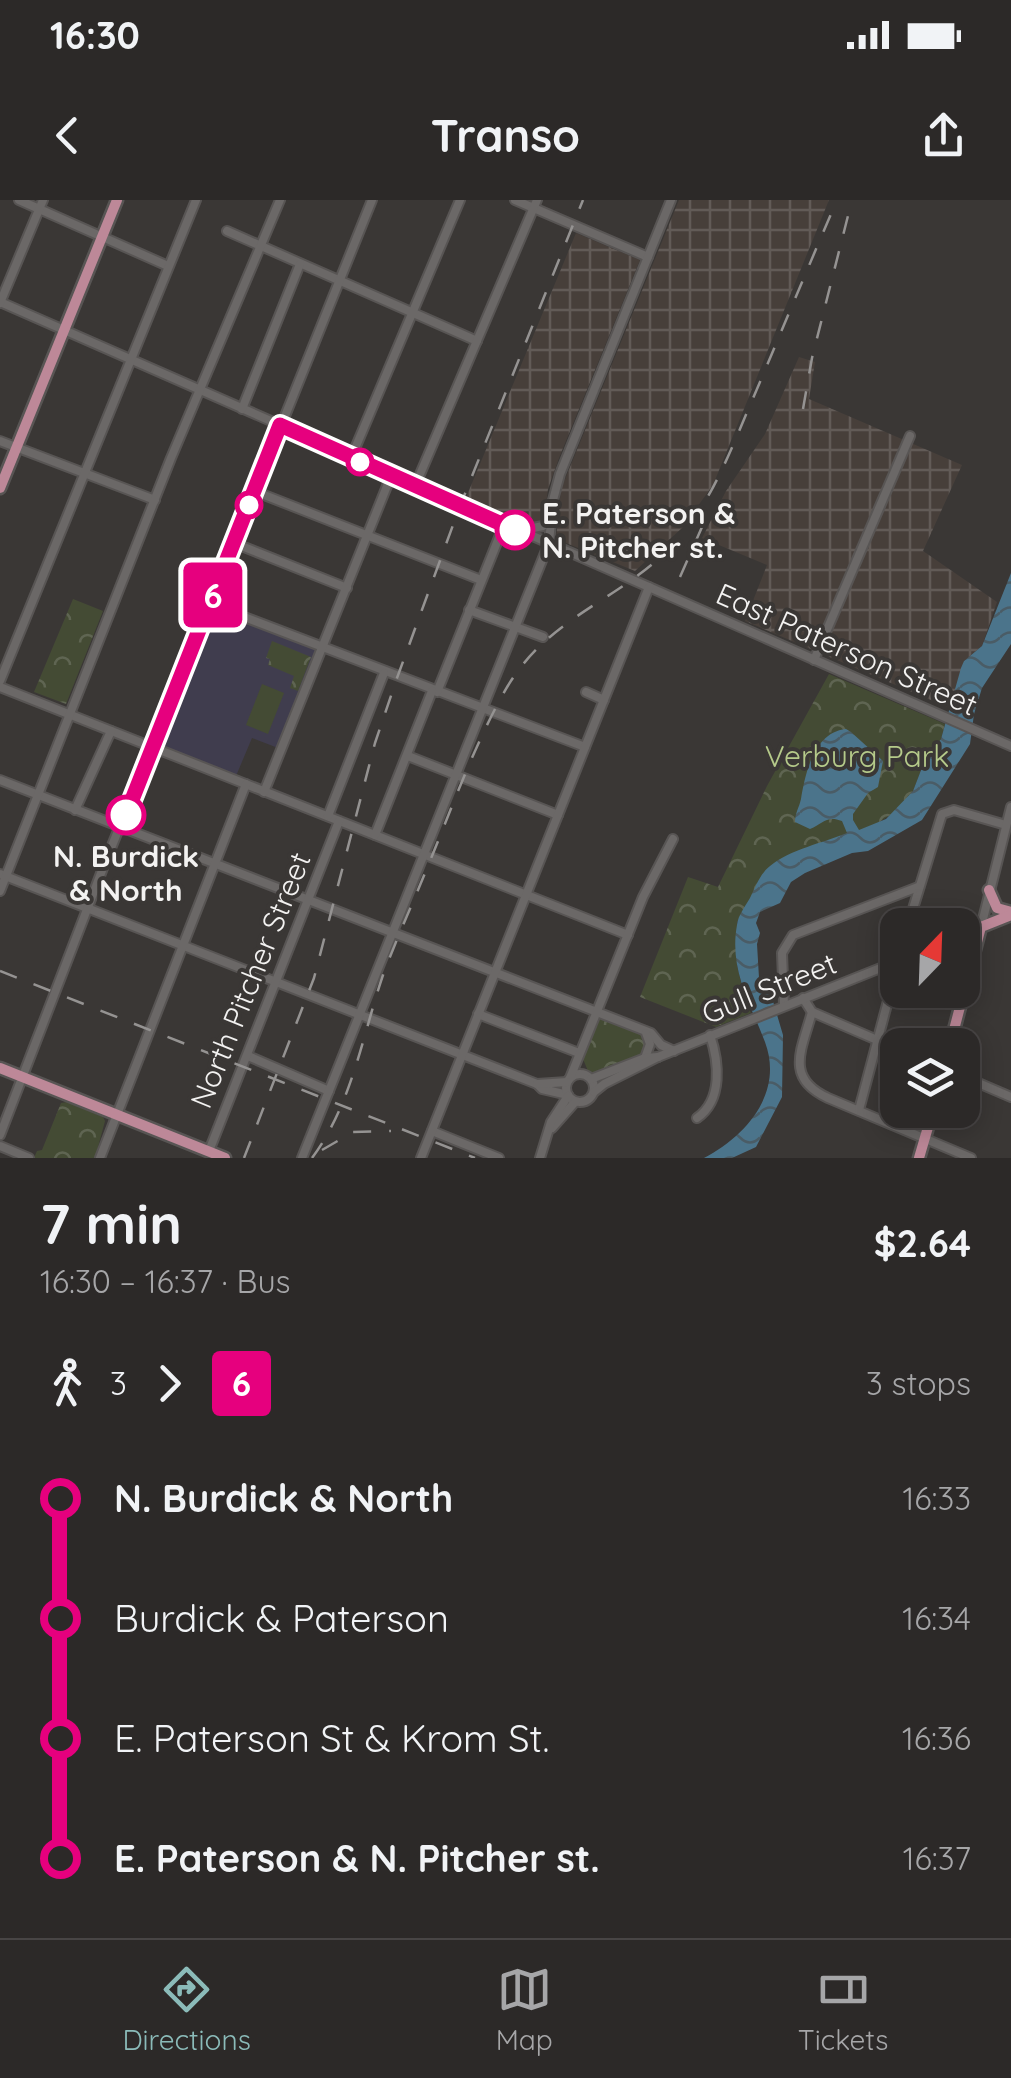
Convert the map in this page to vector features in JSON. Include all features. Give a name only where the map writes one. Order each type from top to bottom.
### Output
[{"type":"main road","points":[[0,488],[116,200]]},
{"type":"main road","points":[[989,890],[997,908],[1011,914]]},
{"type":"main road","points":[[954,1028],[981,927],[1011,914]]},
{"type":"main road","points":[[0,1068],[207,1155],[225,1158]]},
{"type":"main road","points":[[919,1158],[928,1128]]},
{"type":"street","points":[[19,200],[41,204],[101,237],[168,266]]},
{"type":"street","points":[[196,200],[0,684],[628,936]]},
{"type":"street","points":[[0,891],[3,875],[39,796],[155,500],[280,200]]},
{"type":"street","points":[[0,1135],[372,200]]},
{"type":"street","points":[[352,458],[460,200]]},
{"type":"street","points":[[515,200],[535,204],[648,257]]},
{"type":"street","points":[[302,1158],[549,544],[560,474],[671,200]]},
{"type":"street","points":[[0,303],[41,204]]},
{"type":"street","points":[[415,486],[535,204]]},
{"type":"street","points":[[227,232],[476,341]]},
{"type":"street","points":[[242,409],[300,264]]},
{"type":"street","name":"East Paterson Street","points":[[0,303],[1011,746]]},
{"type":"street","points":[[814,660],[910,436]]},
{"type":"street","points":[[0,442],[155,500]]},
{"type":"street","points":[[264,792],[391,476]]},
{"type":"street","points":[[254,491],[482,580]]},
{"type":"street","points":[[515,530],[531,530],[550,520]]},
{"type":"street","points":[[375,835],[504,525]]},
{"type":"street","points":[[234,543],[347,588]]},
{"type":"street","points":[[421,1158],[649,586]]},
{"type":"street","points":[[210,604],[585,747]]},
{"type":"street","points":[[469,610],[543,637]]},
{"type":"street","points":[[328,816],[384,672]]},
{"type":"street","points":[[586,692],[604,700]]},
{"type":"street","points":[[75,810],[111,731]]},
{"type":"street","points":[[408,756],[558,816]]},
{"type":"street","points":[[0,780],[646,1033],[674,1051]]},
{"type":"street","points":[[100,1158],[246,784]]},
{"type":"street","points":[[981,927],[1011,806]]},
{"type":"street","points":[[912,908],[940,818],[947,810],[1006,825]]},
{"type":"street","name":"North Pitcher Street","points":[[207,1155],[339,821]]},
{"type":"street","points":[[540,1158],[551,1122],[570,1098],[569,1080],[595,1014],[673,839]]},
{"type":"street","points":[[3,875],[570,1098]]},
{"type":"street","points":[[783,1005],[782,952],[788,940],[807,928],[918,887]]},
{"type":"street","name":"Gull Street","points":[[570,1098],[589,1100],[604,1084],[658,1057],[880,969]]},
{"type":"street","points":[[802,998],[812,1012],[880,1041]]},
{"type":"street","points":[[858,1110],[886,1008]]},
{"type":"street","points":[[812,1012],[799,1063],[806,1084],[821,1094],[972,1158]]},
{"type":"street","points":[[478,1014],[581,1050]]},
{"type":"street","points":[[645,1058],[650,1048],[646,1033]]},
{"type":"street","points":[[697,1118],[706,1112],[716,1086],[710,1035]]},
{"type":"street","points":[[581,1050],[594,1092]]},
{"type":"street","points":[[248,1056],[329,1091]]},
{"type":"street","name":"Gull Street","points":[[537,1084],[587,1077],[658,1057]]},
{"type":"street","points":[[980,1083],[1011,1096]]},
{"type":"street","points":[[432,1131],[499,1158]]},
{"type":"street","points":[[0,1146],[30,1158]]},
{"type":"shaded area","points":[[679,200],[829,200],[713,485],[682,528],[635,571],[556,539],[561,489]]},
{"type":"shaded area","points":[[576,233],[640,260],[559,458],[548,489],[544,520],[530,527],[465,500]]},
{"type":"shaded area","points":[[799,357],[815,362],[809,399],[962,465],[923,551],[997,602],[982,646],[964,661],[952,709],[745,621],[767,565],[702,538],[726,491],[765,434]]},
{"type":"shaded area","points":[[213,609],[317,650],[278,748],[252,738],[236,776],[159,745]]},
{"type":"green space","points":[[73,599],[103,611],[66,704],[34,692]]},
{"type":"green space","points":[[272,641],[311,657],[298,691],[290,688],[294,676],[268,665],[270,659],[266,658]]},
{"type":"green space","name":"Verburg Park","points":[[829,674],[945,724],[913,791],[895,812],[873,826],[797,852],[770,866],[737,922],[737,965],[751,1013],[716,1027],[640,997],[688,877],[718,887],[767,786]]},
{"type":"green space","points":[[262,684],[284,693],[268,734],[246,725]]},
{"type":"green space","points":[[600,1019],[644,1036],[648,1044],[642,1056],[595,1073],[588,1071],[583,1059]]},
{"type":"green space","points":[[67,1102],[105,1121],[95,1158],[34,1158],[42,1150],[61,1103]]},
{"type":"water","points":[[1011,573],[1011,644],[982,688],[970,744],[922,820],[868,851],[852,853],[805,873],[791,882],[780,903],[760,912],[756,923],[760,933],[759,978],[772,998],[783,1035],[782,1097],[756,1147],[732,1158],[704,1158],[747,1125],[765,1095],[769,1079],[765,1042],[738,971],[735,941],[740,914],[770,866],[797,851],[847,833],[837,819],[825,820],[810,829],[795,822],[813,756],[835,732],[851,732],[883,761],[878,787],[868,793],[853,820],[859,830],[886,819],[913,791],[923,765],[941,739],[961,668],[982,646]]},
{"type":"railway","points":[[244,1158],[314,978],[375,743],[397,678],[460,506],[583,200]]},
{"type":"railway","points":[[312,1158],[347,1093],[383,975],[473,755],[502,696],[541,645],[636,577],[693,520],[731,451],[837,200]]},
{"type":"railway","points":[[803,409],[852,200]]},
{"type":"railway","points":[[680,577],[706,518]]},
{"type":"railway","points":[[0,971],[475,1158]]},
{"type":"railway","points":[[322,1150],[353,1132],[391,1131]]},
{"type":"bus line","name":"6","points":[[126,815],[280,425],[515,530]]},
{"type":"place","name":"E. Paterson & N. Pitcher st.","points":[[515,530]]},
{"type":"place","name":"N. Burdick & North","points":[[126,815]]}]
